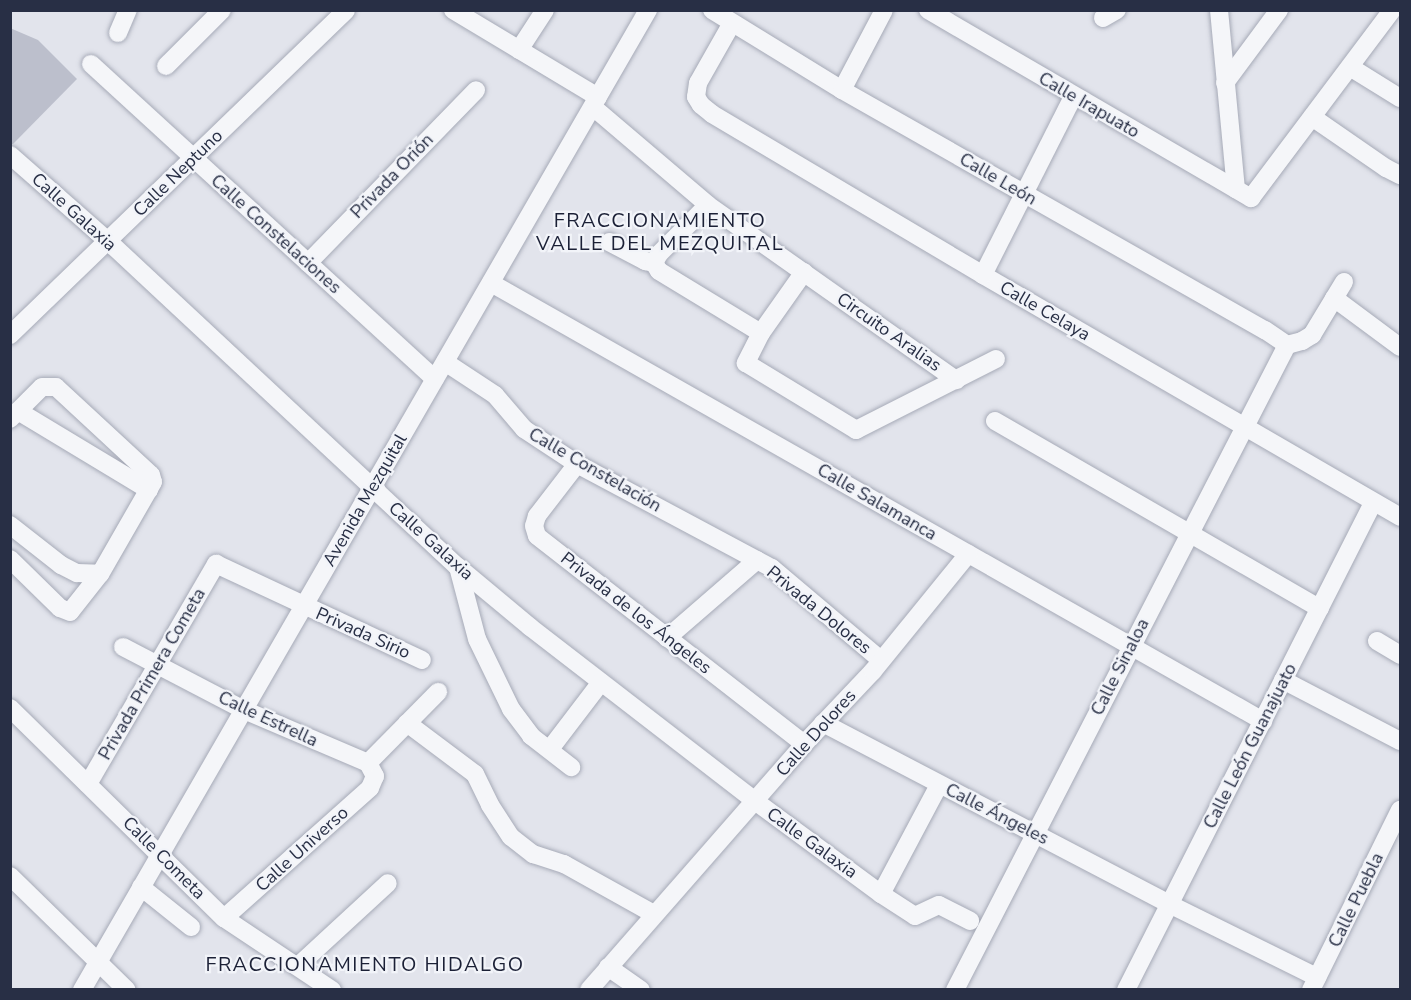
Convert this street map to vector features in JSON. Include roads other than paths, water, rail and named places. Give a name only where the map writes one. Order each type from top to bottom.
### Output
[{"type":"street","points":[[118,33],[128,10]]},
{"type":"street","points":[[165,66],[222,10]]},
{"type":"street","name":"Calle Neptuno","points":[[10,335],[346,10]]},
{"type":"street","name":"Circuito Aralias","points":[[453,10],[519,50],[596,102],[708,205],[804,272],[956,380],[856,430],[746,363],[761,333],[804,272]]},
{"type":"street","points":[[519,50],[545,10]]},
{"type":"street","points":[[633,10],[636,32]]},
{"type":"street","name":"Avenida Mezquital","points":[[82,990],[648,10]]},
{"type":"street","name":"Calle León","points":[[712,10],[842,90],[1265,330],[1287,345]]},
{"type":"street","points":[[842,90],[884,10]]},
{"type":"street","name":"Calle Irapuato","points":[[928,10],[1073,97],[1243,194]]},
{"type":"street","points":[[1219,10],[1225,82],[1243,194]]},
{"type":"street","points":[[1225,82],[1279,10]]},
{"type":"street","points":[[1243,194],[1312,117],[1392,10]]},
{"type":"street","name":"Calle Celaya","points":[[732,23],[698,83],[696,97],[700,105],[712,114],[982,275],[1373,503],[1401,517]]},
{"type":"street","name":"Calle Constelaciones","points":[[91,64],[435,379]]},
{"type":"street","points":[[1350,67],[1401,98]]},
{"type":"street","name":"Privada Orión","points":[[308,263],[476,90]]},
{"type":"street","points":[[982,275],[1073,97]]},
{"type":"street","points":[[1312,117],[1386,168],[1401,175]]},
{"type":"street","name":"Calle Galaxia","points":[[10,155],[108,241],[458,567],[601,682],[755,801],[881,894],[915,916],[939,904],[970,921]]},
{"type":"street","points":[[654,263],[659,254],[708,205]]},
{"type":"street","points":[[609,242],[645,261],[654,263],[659,271],[761,333]]},
{"type":"street","points":[[1287,345],[1302,341],[1312,335],[1344,282]]},
{"type":"street","name":"Calle Salamanca","points":[[490,283],[1263,721]]},
{"type":"street","points":[[1334,298],[1401,347]]},
{"type":"street","name":"Calle Sinaloa","points":[[955,990],[1242,427],[1287,345]]},
{"type":"street","points":[[956,380],[996,359]]},
{"type":"street","name":"Calle Constelación","points":[[445,362],[495,394],[524,429],[577,464],[757,560]]},
{"type":"street","points":[[10,559],[64,612],[74,610],[99,574],[149,490],[153,482],[151,475],[56,387],[42,387],[14,415],[149,490]]},
{"type":"street","points":[[995,421],[1320,609]]},
{"type":"street","name":"Privada de los Ángeles","points":[[577,464],[537,516],[534,526],[537,536],[804,744]]},
{"type":"street","name":"Calle León Guanajuato","points":[[1128,985],[1171,905],[1373,503]]},
{"type":"street","points":[[10,525],[62,565],[77,573],[99,574]]},
{"type":"street","name":"Calle Dolores","points":[[589,990],[804,744],[881,660],[968,554]]},
{"type":"street","points":[[667,638],[757,560]]},
{"type":"street","name":"Privada Dolores","points":[[757,560],[772,568],[881,660]]},
{"type":"street","name":"Privada Sirio","points":[[216,564],[422,660]]},
{"type":"street","name":"Privada Primera Cometa","points":[[88,784],[216,564]]},
{"type":"street","points":[[458,567],[477,639],[511,709],[531,736],[571,766]]},
{"type":"street","name":"Calle Estrella","points":[[123,647],[244,710],[371,770]]},
{"type":"street","points":[[1283,680],[1401,741]]},
{"type":"street","points":[[550,749],[601,682]]},
{"type":"street","name":"Calle Universo","points":[[224,918],[370,788],[371,770],[407,723],[438,692]]},
{"type":"street","name":"Calle Cometa","points":[[10,708],[224,918],[332,990]]},
{"type":"street","points":[[407,723],[475,774],[490,805],[511,837],[533,854],[564,864],[654,914]]},
{"type":"street","name":"Calle Ángeles","points":[[823,723],[1171,905],[1314,983]]},
{"type":"street","points":[[881,894],[939,785]]},
{"type":"street","name":"Calle Puebla","points":[[1314,983],[1401,810]]},
{"type":"street","points":[[10,876],[128,990]]},
{"type":"street","points":[[298,966],[387,883]]},
{"type":"street","points":[[141,887],[191,927]]},
{"type":"street","points":[[608,968],[641,990]]},
{"type":"street","points":[[1128,985],[1147,990]]},
{"type":"district","name":"FRACCIONAMIENTO VALLE DEL MEZQUITAL","points":[[660,232]]},
{"type":"district","name":"FRACCIONAMIENTO HIDALGO","points":[[365,964]]}]
